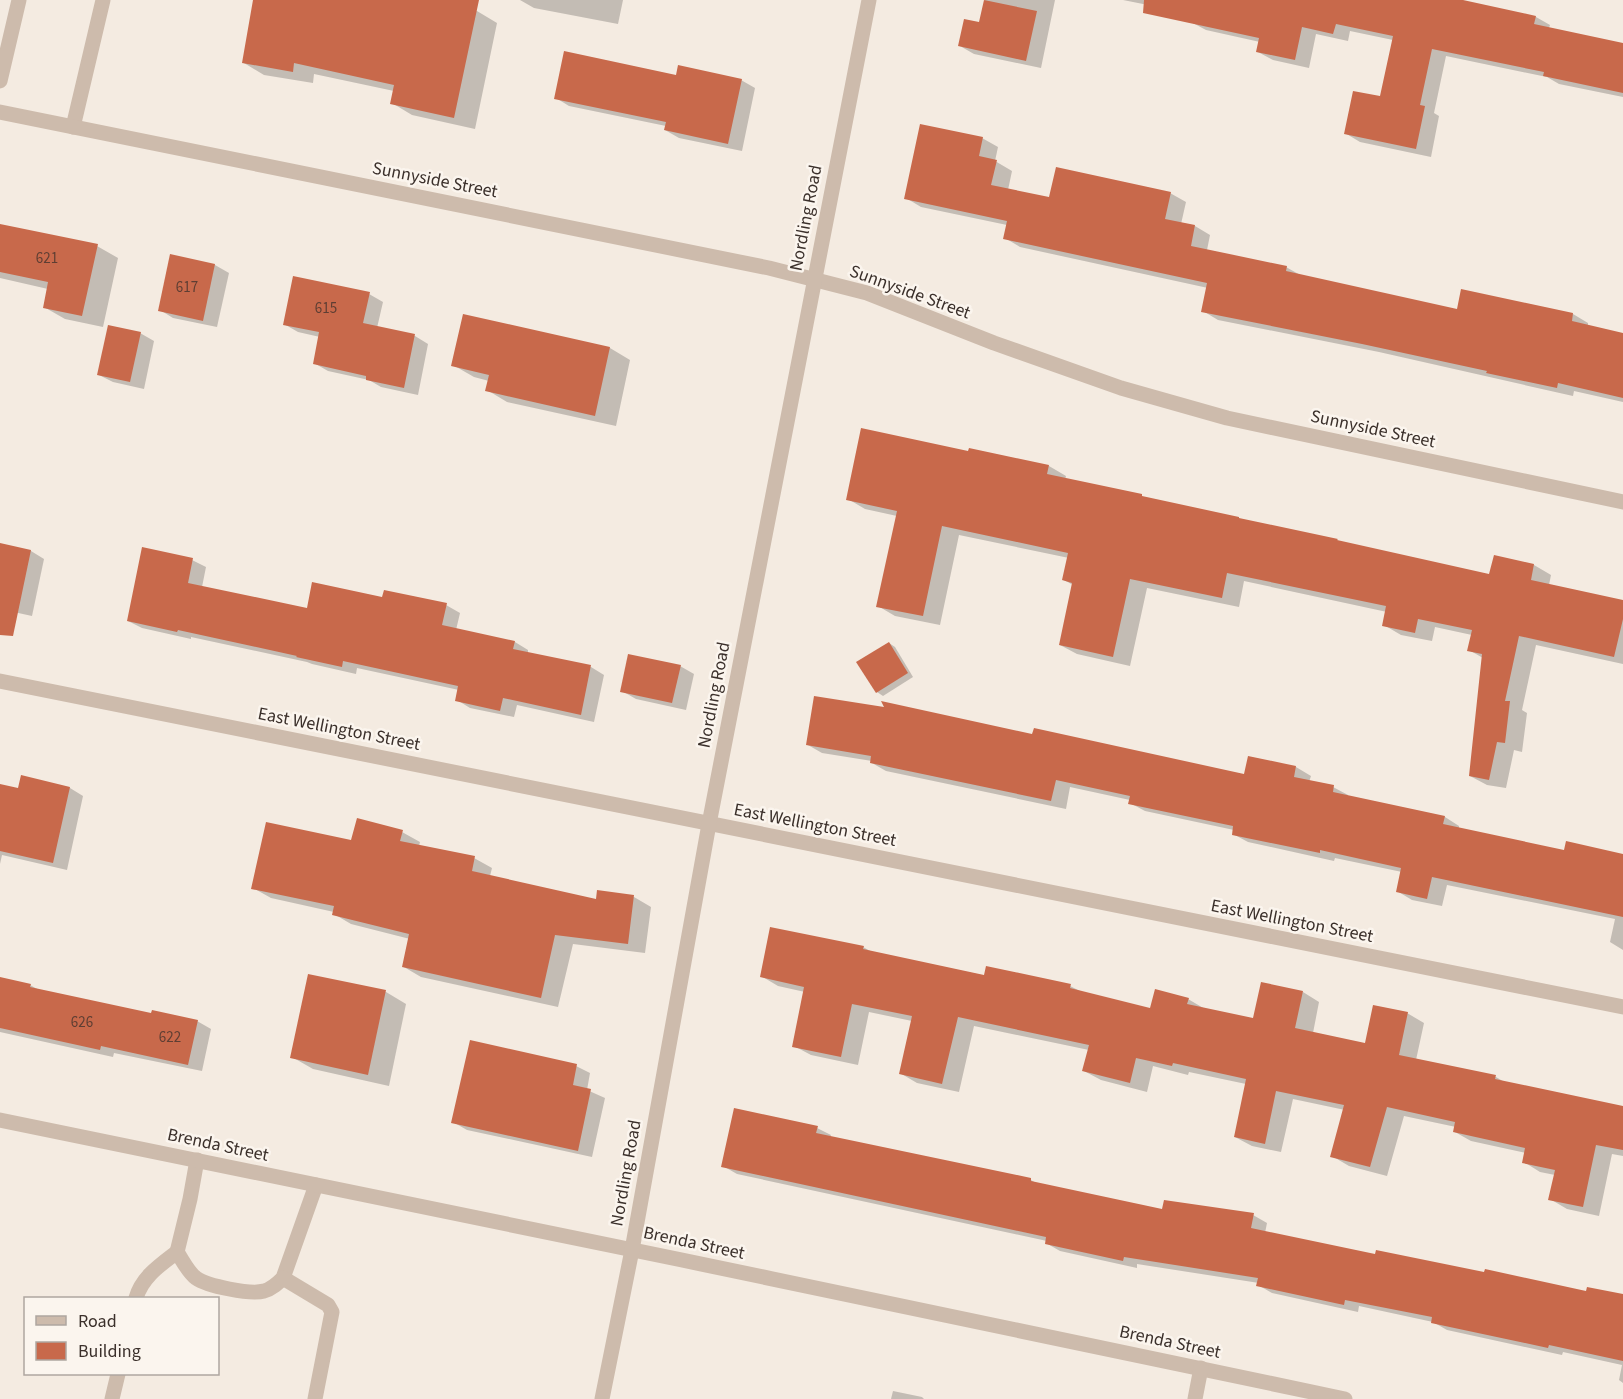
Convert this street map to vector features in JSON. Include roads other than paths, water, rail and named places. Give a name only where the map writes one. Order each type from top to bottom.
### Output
[{"type":"street","points":[[0,81],[19,0]]},
{"type":"street","points":[[73,127],[103,0]]},
{"type":"street","name":"Nordling Road","points":[[602,1399],[632,1250],[709,824],[869,0]]},
{"type":"street","name":"Sunnyside Street","points":[[0,112],[769,267],[867,293],[994,344],[1121,388],[1227,418],[1623,502]]},
{"type":"street","name":"East Wellington Street","points":[[0,681],[1623,1007]]},
{"type":"street","name":"Brenda Street","points":[[0,1120],[1345,1399]]},
{"type":"street","points":[[136,1297],[138,1289],[152,1270],[177,1252],[197,1160]]},
{"type":"street","points":[[177,1252],[190,1273],[199,1280],[238,1291],[264,1292],[283,1278],[316,1185]]},
{"type":"street","points":[[283,1278],[328,1305],[332,1312],[315,1399]]},
{"type":"street","points":[[1195,1399],[1201,1368]]},
{"type":"street","points":[[112,1399],[118,1375]]}]
